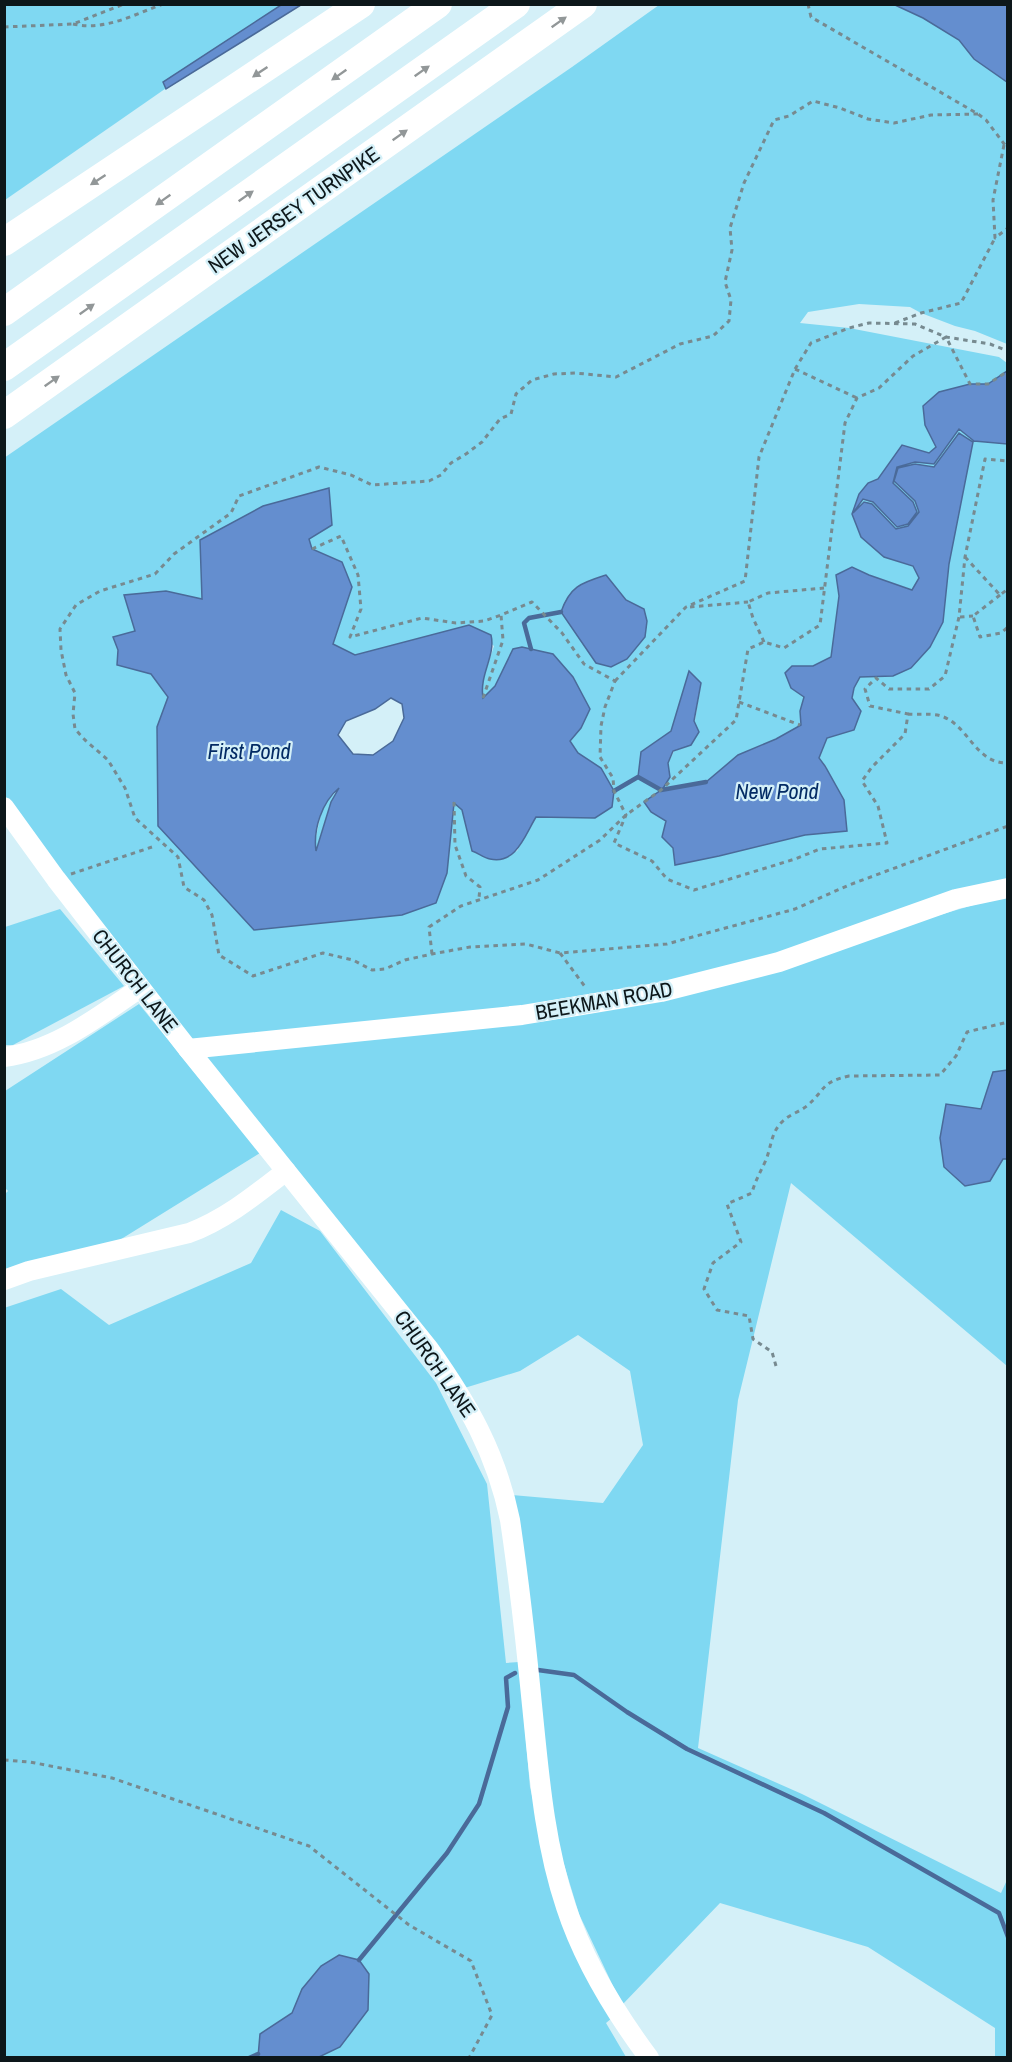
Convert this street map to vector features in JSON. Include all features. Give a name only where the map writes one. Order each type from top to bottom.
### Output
[{"type":"highway","points":[[4,242],[361,4]]},
{"type":"highway","points":[[4,312],[438,4]]},
{"type":"highway","name":"NEW JERSEY TURNPIKE","points":[[4,367],[516,4]]},
{"type":"highway","name":"NEW JERSEY TURNPIKE","points":[[4,415],[583,4]]},
{"type":"street","name":"CHURCH LANE","points":[[4,807],[140,988],[429,1349],[458,1390],[489,1449],[504,1489],[510,1520],[540,1785],[550,1849],[566,1907],[586,1955],[616,2012],[649,2058]]},
{"type":"street","name":"BEEKMAN ROAD","points":[[188,1049],[522,1015],[661,992],[779,962],[956,899],[1008,888]]},
{"type":"street","points":[[4,1057],[44,1046],[86,1025],[140,988]]},
{"type":"street","points":[[4,1280],[29,1271],[189,1233],[210,1225],[236,1210],[286,1171]]},
{"type":"path","points":[[73,24],[124,4]]},
{"type":"path","points":[[4,27],[73,24],[86,27],[101,26],[163,4]]},
{"type":"path","points":[[808,4],[811,17],[978,114],[986,120],[1008,149]]},
{"type":"path","points":[[978,114],[931,115],[894,123],[868,119],[813,101],[789,116],[774,120],[744,183],[730,228],[732,250],[725,282],[731,300],[729,321],[713,336],[680,344],[616,377],[575,373],[554,374],[532,380],[516,393],[511,414],[501,419],[482,442],[451,463],[441,475],[429,481],[372,484],[351,475],[319,467],[238,496],[231,513],[174,554],[155,574],[100,591],[76,604],[60,629],[66,675],[75,693],[73,714],[75,729],[108,760],[124,788],[135,818],[178,857],[184,887],[204,900],[212,915],[219,955],[253,976],[323,953],[353,960],[372,970],[384,969],[405,960],[471,947],[526,944],[560,954],[667,944],[795,909],[849,885],[1008,826]]},
{"type":"path","points":[[995,238],[993,200],[1004,145]]},
{"type":"path","points":[[892,324],[921,313],[961,303],[995,238],[1008,228]]},
{"type":"path","points":[[908,714],[905,734],[872,767],[862,781],[878,806],[887,843],[820,849],[694,890],[667,879],[652,861],[614,843],[626,815],[614,791],[613,778],[600,757],[601,726],[605,707],[615,681],[686,607],[744,581],[759,457],[795,369],[811,343],[869,323],[915,324],[946,337],[990,344],[1008,351]]},
{"type":"path","points":[[432,954],[429,927],[461,906],[479,898],[538,880],[600,840],[626,815],[661,790],[736,720],[748,649],[764,642],[784,648],[820,625],[845,423],[857,398],[879,388],[913,356],[946,337]]},
{"type":"path","points":[[946,337],[970,384],[988,384],[1008,371]]},
{"type":"path","points":[[795,369],[857,398]]},
{"type":"path","points":[[1008,461],[985,459],[965,557],[959,617],[945,676],[929,690],[889,689],[876,678],[865,689],[870,706],[908,714],[941,716],[961,728],[978,752],[998,764],[1008,763]]},
{"type":"path","points":[[312,549],[341,536],[346,546],[358,575],[361,609],[350,637],[423,618],[456,623],[484,621],[532,602],[562,633],[584,664],[615,681]]},
{"type":"path","points":[[965,557],[1000,595]]},
{"type":"path","points":[[686,607],[748,602],[768,593],[824,588]]},
{"type":"path","points":[[959,617],[973,616],[1008,589]]},
{"type":"path","points":[[748,602],[764,642]]},
{"type":"path","points":[[483,698],[502,640],[501,615]]},
{"type":"path","points":[[973,616],[980,637],[1001,633],[1008,627]]},
{"type":"path","points":[[739,702],[800,725]]},
{"type":"path","points":[[454,802],[456,845],[466,876],[480,887],[479,898]]},
{"type":"path","points":[[56,879],[152,847]]},
{"type":"path","points":[[560,954],[588,991]]},
{"type":"path","points":[[776,1366],[772,1352],[753,1339],[748,1316],[717,1310],[704,1289],[713,1263],[741,1242],[727,1204],[752,1193],[766,1160],[773,1133],[784,1120],[809,1104],[822,1088],[836,1079],[849,1076],[940,1075],[956,1056],[967,1032],[1008,1022]]},
{"type":"path","points":[[4,1760],[30,1762],[112,1778],[309,1846],[409,1925],[471,1961],[492,2015],[469,2058]]},
{"type":"shaded area","points":[[5,4],[286,5],[5,200]]},
{"type":"shaded area","points":[[659,5],[895,5],[923,18],[959,40],[974,59],[1007,82],[1007,344],[910,307],[859,304],[808,312],[800,323],[849,328],[999,357],[1007,363],[1007,888],[795,958],[1007,895],[1007,1366],[791,1183],[738,1400],[698,1748],[802,1794],[1001,1893],[1007,1880],[1007,2057],[995,2057],[995,2028],[868,1947],[720,1903],[622,2005],[579,1914],[559,1848],[550,1795],[512,1495],[603,1503],[643,1445],[630,1371],[578,1335],[520,1371],[458,1390],[4,807],[4,458]],"holes":[[[959,433],[943,622],[930,647],[893,676],[860,677],[852,698],[861,711],[827,738],[819,759],[826,766],[847,831],[805,835],[675,865],[673,848],[662,837],[666,821],[661,790],[706,782],[738,755],[776,739],[801,725],[800,711],[804,697],[791,688],[792,666],[813,666],[831,657],[839,596],[852,567],[913,590],[919,577],[913,566],[884,557],[872,504],[896,529],[908,526],[919,512],[915,501],[894,481],[915,464],[934,467]],[[309,539],[312,549],[342,562],[352,587],[333,644],[355,655],[469,625],[494,646],[482,682],[483,698],[495,686],[513,649],[581,728],[570,740],[577,753],[601,768],[595,818],[536,817],[517,851],[490,859],[472,851],[462,810],[454,802],[447,873],[402,915],[254,930],[180,666],[202,599]],[[606,575],[626,600],[644,609],[596,663],[583,643]],[[690,671],[701,683],[691,745],[674,751],[668,763],[641,752],[671,731]]]},
{"type":"shaded area","points":[[341,787],[331,802],[315,853],[315,841],[323,805]]},
{"type":"shaded area","points":[[60,909],[124,986],[13,1045],[5,1045],[5,927]]},
{"type":"shaded area","points":[[139,1004],[260,1153],[110,1246],[5,1271],[4,1195],[8,1191],[4,1187],[5,1091]]},
{"type":"shaded area","points":[[281,1210],[320,1231],[436,1383],[487,1484],[506,1663],[519,1662],[530,1787],[558,1906],[612,2018],[606,2023],[626,2057],[5,2057],[4,1308],[61,1289],[109,1325],[251,1263]]},
{"type":"water","points":[[281,5],[301,5],[166,89],[163,82]]},
{"type":"water","points":[[895,5],[1007,5],[1007,82],[974,59],[959,40],[923,18]]},
{"type":"water","name":"New Pond","points":[[1007,371],[1007,444],[974,441],[959,429],[934,464],[915,462],[897,467],[893,483],[913,502],[917,512],[908,524],[897,527],[873,502],[863,499],[853,513],[864,502],[872,504],[896,529],[908,526],[919,512],[915,501],[894,481],[898,468],[915,464],[934,467],[959,433],[973,442],[949,564],[943,622],[930,647],[911,668],[893,676],[860,677],[852,698],[861,711],[854,730],[827,738],[819,758],[844,800],[847,831],[805,835],[675,865],[673,848],[662,837],[666,821],[651,812],[644,802],[661,790],[638,777],[641,752],[671,731],[689,671],[701,683],[694,721],[699,732],[691,745],[673,751],[668,763],[670,777],[662,790],[706,782],[738,755],[776,739],[801,725],[800,711],[804,697],[791,688],[785,673],[792,666],[813,666],[831,657],[839,596],[836,575],[852,567],[912,590],[919,578],[913,566],[884,557],[861,537],[852,514],[859,494],[868,483],[878,479],[902,445],[929,453],[936,447],[925,425],[923,406],[939,392],[970,384],[988,384]]},
{"type":"water","name":"First Pond","points":[[329,488],[332,525],[309,539],[312,549],[342,562],[352,587],[333,644],[355,655],[469,625],[491,635],[491,650],[483,681],[483,698],[495,686],[513,649],[522,647],[553,654],[573,677],[590,709],[581,728],[570,741],[578,753],[601,768],[614,791],[612,807],[595,818],[536,817],[519,847],[507,858],[499,860],[472,851],[462,810],[454,803],[447,873],[436,903],[402,915],[254,930],[158,826],[157,727],[168,697],[151,674],[117,665],[118,650],[113,637],[135,631],[124,595],[166,591],[202,599],[200,540],[263,506]],"holes":[[[391,698],[402,704],[404,718],[393,741],[373,755],[353,754],[338,735],[346,721],[375,709]],[[339,788],[331,802],[316,851],[317,825],[320,816],[323,808]]]},
{"type":"water","points":[[606,575],[626,600],[644,609],[647,621],[645,637],[627,659],[611,667],[596,663],[561,612],[568,596],[573,591],[590,580]]},
{"type":"water","points":[[1007,1070],[1007,1159],[1003,1159],[990,1181],[965,1186],[944,1167],[940,1138],[946,1104],[981,1109],[993,1072]]},
{"type":"water","points":[[339,1955],[359,1960],[369,1974],[368,2010],[340,2047],[319,2057],[258,2057],[260,2034],[292,2013],[302,1989],[321,1966]]},
{"type":"waterway","points":[[531,649],[524,623],[529,618],[561,612]]},
{"type":"waterway","points":[[614,791],[638,777],[661,790],[706,782]]},
{"type":"waterway","points":[[538,1670],[574,1675],[627,1712],[687,1749],[824,1813],[999,1913],[1008,1937]]},
{"type":"waterway","points":[[359,1960],[447,1853],[479,1804],[508,1707],[506,1678],[515,1673]]},
{"type":"waterway","points":[[249,2058],[258,2054]]}]
